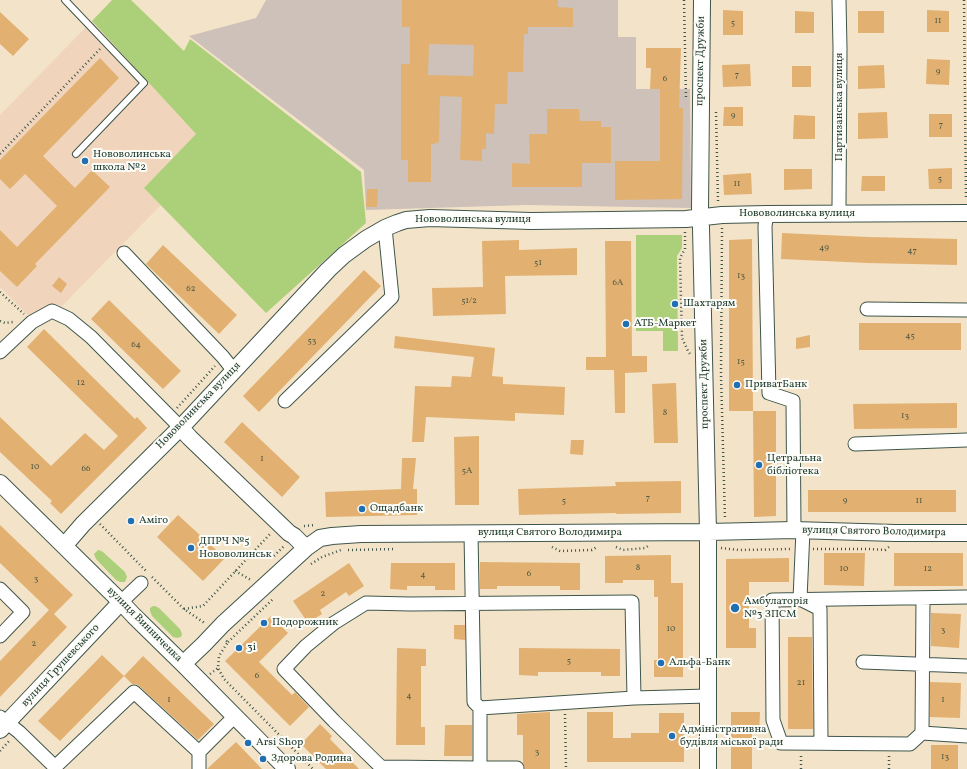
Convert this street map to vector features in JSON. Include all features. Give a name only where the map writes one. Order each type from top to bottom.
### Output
[{"type":"street","name":"проспект Дружби","points":[[702,0],[700,192],[713,543],[708,696],[708,769]]},
{"type":"street","name":"Партизанська вулиця","points":[[839,0],[840,214]]},
{"type":"street","name":"Нововолинська вулиця","points":[[64,546],[175,422],[234,371],[328,270],[344,255],[366,239],[385,228],[406,220],[430,218],[530,221],[686,219],[701,223],[722,215],[967,213]]},
{"type":"street","points":[[767,214],[765,234],[769,393],[793,401],[799,530],[802,549],[800,599]]},
{"type":"street","points":[[285,401],[392,297],[385,228]]},
{"type":"street","points":[[124,253],[223,357],[234,371]]},
{"type":"street","points":[[867,309],[967,310]]},
{"type":"street","points":[[0,352],[32,322],[52,311],[68,319],[91,337],[190,438],[306,548]]},
{"type":"street","points":[[854,444],[967,440]]},
{"type":"street","name":"вулиця Винниченка","points":[[2,489],[64,546],[236,716],[295,767]]},
{"type":"street","name":"вулиця Святого Володимира","points":[[183,664],[223,624],[306,548],[320,538],[362,534],[471,534],[713,543],[724,531],[799,530],[895,533],[967,533]]},
{"type":"street","points":[[471,534],[474,702],[480,708],[480,769]]},
{"type":"street","points":[[121,602],[141,583]]},
{"type":"street","points":[[0,589],[23,612],[0,636]]},
{"type":"street","points":[[967,597],[772,600],[773,720],[781,743],[910,744],[922,733],[967,736]]},
{"type":"street","points":[[922,733],[923,598]]},
{"type":"street","points":[[800,599],[820,609],[821,743]]},
{"type":"street","name":"вулиця Грушевського","points":[[2,723],[121,602]]},
{"type":"street","points":[[516,768],[480,769],[381,767],[284,669],[306,646],[334,623],[366,602],[472,604],[632,602],[634,698]]},
{"type":"street","points":[[863,662],[967,666]]},
{"type":"street","points":[[2,723],[18,732],[55,767],[134,692],[199,752]]},
{"type":"street","points":[[480,708],[634,698],[708,696]]},
{"type":"street","points":[[199,769],[199,752],[236,716]]},
{"type":"lane","points":[[65,0],[144,83],[76,154]]},
{"type":"path","points":[[964,0],[967,201]]},
{"type":"path","points":[[0,154],[106,43]]},
{"type":"path","points":[[716,111],[718,206],[722,215],[721,375],[724,531],[713,543],[739,550],[885,550],[891,545]]},
{"type":"path","points":[[685,231],[701,223]]},
{"type":"path","points":[[0,292],[32,322]]},
{"type":"path","points":[[175,422],[223,357]]},
{"type":"path","points":[[184,609],[203,606],[272,532]]},
{"type":"path","points":[[609,547],[615,547],[623,550],[646,548],[650,545]]},
{"type":"path","points":[[550,546],[560,551],[592,550],[598,547],[604,547]]},
{"type":"path","points":[[306,567],[322,557],[341,550],[397,549]]},
{"type":"path","points":[[235,571],[251,580]]},
{"type":"path","points":[[228,642],[274,598]]},
{"type":"path","points":[[564,702],[566,769]]},
{"type":"path","points":[[295,767],[305,761]]},
{"type":"shaded area","points":[[266,0],[618,0],[618,37],[636,37],[636,89],[690,89],[691,208],[526,205],[366,210],[364,170],[189,36],[256,18]]},
{"type":"shaded area","name":"Нововолинська школа №2","points":[[92,21],[196,134],[144,188],[161,205],[56,312],[30,317],[0,287],[0,115]]},
{"type":"green space","points":[[112,0],[131,0],[184,51],[190,39],[361,172],[366,223],[266,313],[144,188],[196,134],[92,21]]},
{"type":"green space","points":[[636,235],[682,235],[682,248],[677,256],[678,351],[663,351],[663,331],[636,331]]},
{"type":"green space","points":[[98,550],[103,552],[125,572],[127,577],[125,582],[116,580],[96,559],[94,554]]},
{"type":"green space","points":[[153,606],[159,608],[180,629],[182,634],[181,637],[173,637],[152,616],[150,608]]},
{"type":"building","points":[[402,0],[558,0],[558,7],[573,8],[573,27],[528,27],[528,34],[524,34],[523,72],[508,72],[507,104],[495,104],[494,134],[486,133],[486,149],[482,149],[482,161],[460,160],[462,97],[440,96],[439,142],[431,145],[431,182],[408,182],[408,160],[401,160],[401,64],[410,64],[410,27],[402,27]],"holes":[[[429,44],[474,45],[473,76],[428,75]]]},
{"type":"building","points":[[723,10],[743,11],[743,35],[723,35]]},
{"type":"building","points":[[927,10],[949,11],[949,32],[927,32]]},
{"type":"building","points":[[795,11],[814,12],[814,33],[795,33]]},
{"type":"building","points":[[858,11],[884,11],[884,33],[858,33]]},
{"type":"building","points":[[0,12],[29,39],[13,56],[0,44]]},
{"type":"building","points":[[646,48],[681,48],[679,108],[683,108],[682,199],[615,200],[615,161],[660,161],[660,89],[650,89],[651,68],[646,68]]},
{"type":"building","points":[[100,58],[119,78],[43,156],[75,188],[92,170],[110,187],[35,264],[37,266],[17,287],[0,271],[0,230],[17,247],[57,206],[25,174],[10,189],[0,179],[0,160]]},
{"type":"building","points":[[927,59],[950,60],[949,85],[926,84]]},
{"type":"building","points":[[750,64],[751,86],[723,87],[722,65]]},
{"type":"building","points":[[884,65],[885,88],[858,89],[858,66]]},
{"type":"building","points":[[792,66],[811,66],[811,87],[792,87]]},
{"type":"building","points":[[724,107],[743,107],[743,126],[723,126]]},
{"type":"building","points":[[547,109],[579,109],[580,121],[601,121],[601,127],[611,127],[611,163],[582,163],[582,187],[512,187],[512,163],[530,164],[529,134],[547,134]]},
{"type":"building","points":[[887,112],[888,138],[858,139],[858,113]]},
{"type":"building","points":[[929,114],[952,114],[952,137],[929,137]]},
{"type":"building","points":[[794,115],[815,116],[815,139],[793,139]]},
{"type":"building","points":[[952,168],[952,189],[929,189],[928,169]]},
{"type":"building","points":[[784,169],[812,169],[812,189],[784,190]]},
{"type":"building","points":[[751,173],[752,194],[724,195],[723,175]]},
{"type":"building","points":[[862,176],[885,176],[885,191],[861,191]]},
{"type":"building","points":[[367,189],[378,189],[377,207],[366,207]]},
{"type":"building","points":[[782,233],[957,239],[957,265],[781,259]]},
{"type":"building","points":[[752,239],[753,411],[729,411],[729,240]]},
{"type":"building","points":[[519,240],[519,250],[577,248],[577,275],[505,276],[506,314],[433,316],[432,288],[483,287],[482,241]]},
{"type":"building","points":[[605,241],[631,241],[632,356],[647,356],[647,372],[625,373],[625,413],[615,413],[614,370],[586,370],[586,357],[606,357]]},
{"type":"building","points":[[163,245],[237,315],[219,334],[146,264]]},
{"type":"building","points":[[364,270],[381,286],[259,412],[243,396]]},
{"type":"building","points":[[59,277],[67,284],[61,293],[52,286]]},
{"type":"building","points":[[109,300],[181,371],[163,389],[91,319]]},
{"type":"building","points":[[859,323],[961,323],[961,350],[859,350]]},
{"type":"building","points":[[44,329],[135,419],[137,417],[147,428],[61,514],[50,503],[52,501],[0,452],[0,417],[51,466],[85,433],[104,450],[118,436],[27,347]]},
{"type":"building","points":[[810,335],[810,347],[796,349],[796,338]]},
{"type":"building","points":[[395,336],[495,348],[492,376],[503,377],[503,384],[565,387],[564,415],[515,413],[515,421],[426,417],[424,442],[412,442],[415,386],[451,387],[452,376],[471,377],[474,357],[394,348]]},
{"type":"building","points":[[676,383],[678,443],[654,443],[652,384]]},
{"type":"building","points":[[957,403],[957,428],[854,429],[853,404]]},
{"type":"building","points":[[753,411],[776,411],[776,516],[754,517]]},
{"type":"building","points":[[242,422],[300,477],[282,497],[224,442]]},
{"type":"building","points":[[479,436],[479,505],[455,505],[454,437]]},
{"type":"building","points":[[571,440],[584,440],[583,455],[570,454]]},
{"type":"building","points":[[402,458],[416,458],[413,489],[417,489],[417,515],[326,517],[325,492],[401,489]]},
{"type":"building","points":[[681,481],[681,513],[519,515],[518,489],[616,486],[615,482]]},
{"type":"building","points":[[808,490],[956,490],[956,512],[808,512]]},
{"type":"building","name":"ДПРЧ №5 Нововолинськ","points":[[178,515],[225,558],[203,581],[157,537]]},
{"type":"building","points":[[0,525],[73,595],[54,614],[67,627],[0,697],[0,661],[49,610],[0,563]]},
{"type":"building","points":[[824,553],[865,553],[864,586],[824,585]]},
{"type":"building","points":[[894,553],[963,553],[963,586],[894,586]]},
{"type":"building","points":[[671,555],[671,583],[683,583],[683,677],[654,677],[654,660],[658,660],[658,597],[654,597],[654,580],[623,580],[623,583],[605,583],[605,556]]},
{"type":"building","points":[[789,558],[789,582],[749,582],[749,628],[756,628],[756,648],[726,648],[726,559]]},
{"type":"building","points":[[480,562],[580,563],[580,590],[560,590],[560,586],[497,586],[497,589],[480,589]]},
{"type":"building","points":[[349,563],[364,586],[349,596],[346,592],[320,610],[322,614],[308,623],[293,601]]},
{"type":"building","points":[[391,563],[455,563],[455,590],[435,590],[435,586],[407,586],[407,590],[390,589]]},
{"type":"building","points":[[931,613],[961,614],[959,648],[931,646]]},
{"type":"building","points":[[271,616],[288,633],[259,662],[292,695],[295,692],[309,707],[290,726],[225,661]]},
{"type":"building","points":[[454,625],[465,625],[465,640],[454,639]]},
{"type":"building","points":[[788,637],[812,637],[813,729],[788,729]]},
{"type":"building","points":[[397,648],[426,649],[426,666],[421,666],[421,727],[425,727],[425,745],[396,745]]},
{"type":"building","points":[[519,648],[620,649],[620,676],[601,676],[601,672],[538,672],[538,676],[519,675]]},
{"type":"building","points":[[102,655],[124,676],[60,741],[38,721]]},
{"type":"building","points":[[143,656],[214,724],[198,740],[139,686],[132,684],[124,676]]},
{"type":"building","points":[[930,682],[961,683],[960,718],[930,717]]},
{"type":"building","points":[[550,712],[550,769],[525,769],[523,763],[523,735],[517,735],[517,714]]},
{"type":"building","name":"Адміністративна будівля міської ради","points":[[587,712],[613,712],[613,738],[631,738],[631,733],[659,733],[659,713],[684,713],[684,762],[587,762]]},
{"type":"building","points":[[731,712],[760,712],[759,734],[752,734],[752,769],[731,769]]},
{"type":"building","points":[[320,724],[332,736],[330,739],[359,769],[326,769],[301,744]]},
{"type":"building","points":[[445,725],[472,725],[472,756],[444,756]]},
{"type":"building","points":[[236,742],[262,769],[207,769]]},
{"type":"building","points":[[931,745],[958,745],[958,769],[931,769]]},
{"type":"place","name":"Нововолинська школа №2","points":[[85,161]]},
{"type":"place","name":"Шахтарям","points":[[675,304]]},
{"type":"place","name":"АТБ-Маркет","points":[[626,324]]},
{"type":"place","name":"ПриватБанк","points":[[737,385]]},
{"type":"place","name":"Цетральна бібліотека","points":[[759,465]]},
{"type":"place","name":"Ощадбанк","points":[[362,509]]},
{"type":"place","name":"Аміго","points":[[131,521]]},
{"type":"place","name":"ДПРЧ №5 Нововолинськ","points":[[191,548]]},
{"type":"place","name":"Амбулаторія №3 ЗПСМ","points":[[735,608]]},
{"type":"place","name":"Подорожник","points":[[264,623]]},
{"type":"place","name":"3і","points":[[239,648]]},
{"type":"place","name":"Альфа-Банк","points":[[661,663]]},
{"type":"place","name":"Адміністративна будівля міської ради","points":[[672,736]]},
{"type":"place","name":"Arsi Shop","points":[[248,743]]},
{"type":"place","name":"Здорова Родина","points":[[263,759]]}]
